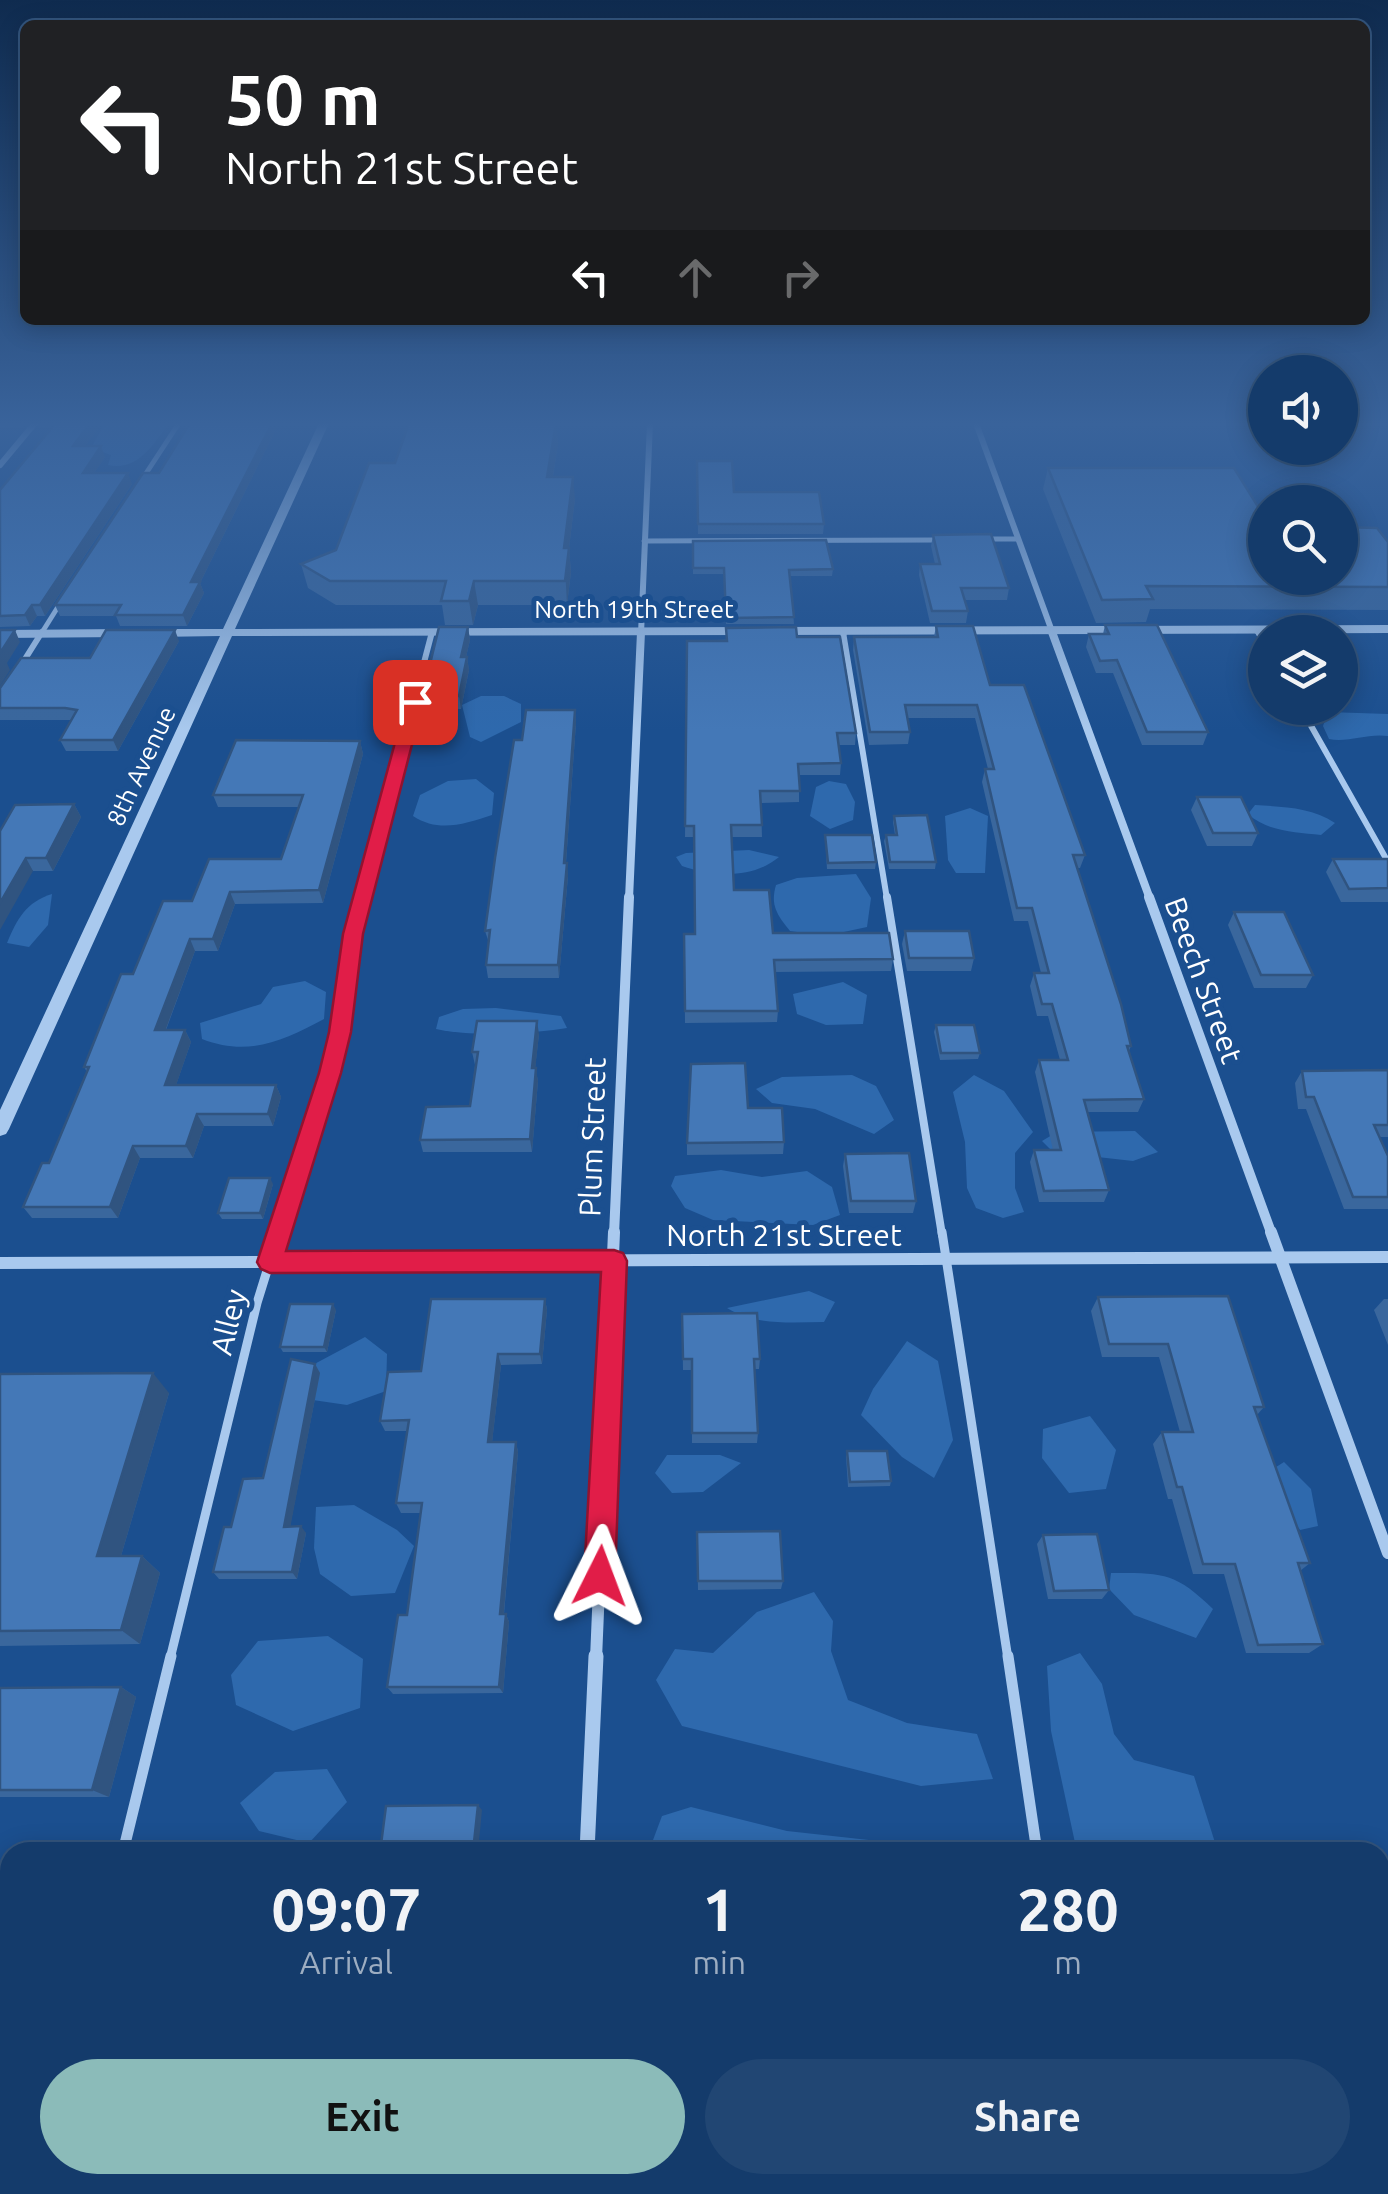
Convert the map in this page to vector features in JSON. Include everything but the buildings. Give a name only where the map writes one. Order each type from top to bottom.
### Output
[{"type":"street","name":"8th Avenue","points":[[0,1128],[276,525]]},
{"type":"street","name":"Plum Street","points":[[586,1842],[645,525]]},
{"type":"street","name":"Beech Street","points":[[1012,525],[1388,1553]]},
{"type":"street","name":"North 19th Street","points":[[1358,628],[1388,628]]},
{"type":"street","name":"North 19th Street","points":[[0,634],[1248,629]]},
{"type":"street","name":"North 21st Street","points":[[0,1262],[1388,1257]]},
{"type":"lane","points":[[978,540],[1017,539]]},
{"type":"lane","points":[[644,541],[939,540]]},
{"type":"lane","points":[[11,680],[70,588]]},
{"type":"lane","points":[[843,630],[967,1387],[1035,1842]]},
{"type":"lane","name":"Alley","points":[[126,1842],[270,1262],[330,1073],[340,1032],[353,934],[432,632]]},
{"type":"lane","points":[[1311,725],[1388,862]]},
{"type":"shaded area","points":[[481,696],[504,696],[521,704],[521,722],[481,742],[470,737],[462,705]]},
{"type":"shaded area","points":[[1358,713],[1388,714],[1388,736],[1329,739],[1323,726],[1358,725]]},
{"type":"shaded area","points":[[476,779],[494,793],[492,815],[442,826],[413,816],[420,795],[448,781]]},
{"type":"shaded area","points":[[829,781],[846,784],[855,802],[853,820],[830,829],[810,816],[816,787]]},
{"type":"shaded area","points":[[1255,805],[1307,811],[1335,823],[1321,835],[1282,830],[1248,814]]},
{"type":"shaded area","points":[[970,808],[988,816],[985,873],[956,873],[948,860],[945,816]]},
{"type":"shaded area","points":[[749,850],[779,857],[757,869],[719,874],[682,866],[676,857],[686,853]]},
{"type":"shaded area","points":[[856,874],[871,898],[867,927],[825,936],[790,931],[778,915],[774,904],[776,885],[797,878]]},
{"type":"shaded area","points":[[52,894],[48,925],[29,947],[7,943],[24,913]]},
{"type":"shaded area","points":[[305,981],[326,992],[324,1019],[265,1044],[235,1047],[202,1039],[200,1023],[261,1004],[273,987]]},
{"type":"shaded area","points":[[843,982],[867,995],[863,1024],[826,1025],[797,1014],[793,994]]},
{"type":"shaded area","points":[[496,1008],[561,1016],[567,1028],[501,1034],[436,1029],[439,1017],[463,1009]]},
{"type":"shaded area","points":[[852,1075],[876,1086],[894,1120],[874,1134],[815,1109],[772,1103],[756,1089],[782,1077]]},
{"type":"shaded area","points":[[974,1075],[1004,1091],[1033,1132],[1015,1153],[1015,1188],[1024,1212],[1003,1218],[976,1208],[967,1188],[965,1142],[953,1092]]},
{"type":"shaded area","points":[[1135,1131],[1158,1152],[1133,1161],[1053,1152],[1042,1141],[1057,1132]]},
{"type":"shaded area","points":[[721,1170],[762,1177],[807,1171],[832,1187],[840,1215],[813,1225],[713,1220],[685,1208],[671,1186],[675,1176]]},
{"type":"shaded area","points":[[809,1291],[835,1302],[824,1322],[762,1320],[727,1308]]},
{"type":"shaded area","points":[[365,1337],[387,1354],[386,1391],[347,1405],[306,1399],[292,1376]]},
{"type":"shaded area","points":[[907,1341],[938,1361],[953,1440],[934,1478],[902,1457],[861,1415],[873,1389]]},
{"type":"shaded area","points":[[1090,1416],[1116,1450],[1106,1489],[1069,1493],[1042,1458],[1043,1429]]},
{"type":"shaded area","points":[[667,1455],[720,1455],[741,1463],[703,1492],[672,1493],[655,1473]]},
{"type":"shaded area","points":[[1284,1462],[1311,1489],[1318,1526],[1300,1530],[1281,1503],[1273,1469]]},
{"type":"shaded area","points":[[354,1505],[397,1530],[414,1546],[395,1593],[351,1596],[320,1574],[314,1548],[316,1507]]},
{"type":"shaded area","points":[[1111,1573],[1167,1577],[1213,1609],[1196,1638],[1134,1615],[1109,1589]]},
{"type":"shaded area","points":[[814,1592],[833,1621],[831,1651],[848,1700],[907,1723],[977,1734],[993,1779],[921,1786],[682,1726],[656,1680],[675,1649],[713,1653],[757,1612]]},
{"type":"shaded area","points":[[328,1636],[363,1659],[360,1708],[293,1731],[236,1705],[231,1675],[258,1641]]},
{"type":"shaded area","points":[[1080,1653],[1102,1684],[1114,1734],[1134,1760],[1194,1776],[1215,1842],[1075,1842],[1051,1731],[1047,1666]]},
{"type":"shaded area","points":[[327,1769],[347,1802],[310,1842],[259,1831],[240,1803],[275,1772]]},
{"type":"shaded area","points":[[691,1807],[787,1831],[908,1842],[654,1842],[662,1816]]},
{"type":"route","points":[[415,702],[353,934],[340,1032],[330,1073],[270,1262],[614,1261],[600,1576]]}]
